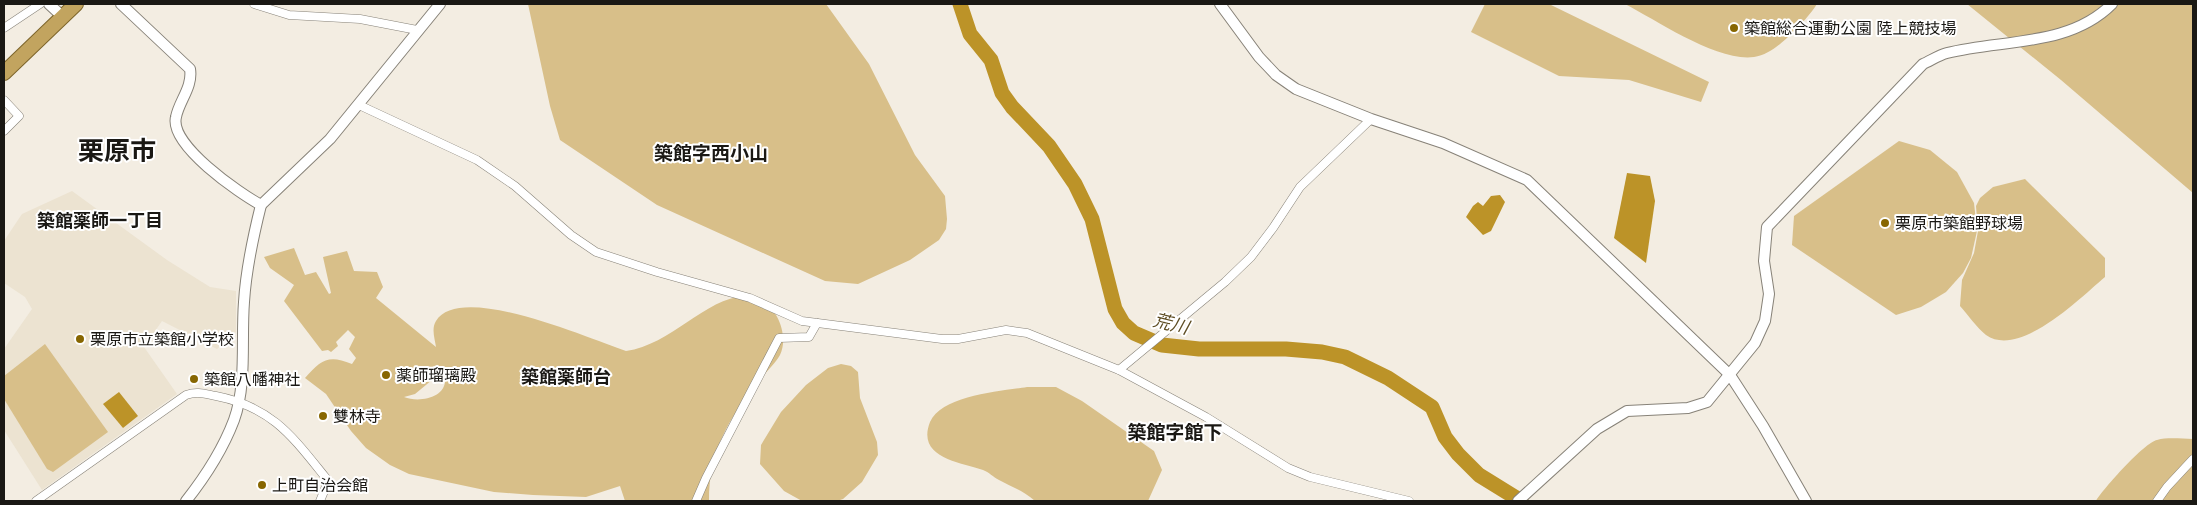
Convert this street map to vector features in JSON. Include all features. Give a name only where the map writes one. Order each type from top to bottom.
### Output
[{"type":"highway","points":[[4,73],[76,4]]},
{"type":"street","points":[[4,28],[40,4]]},
{"type":"street","points":[[49,4],[63,17]]},
{"type":"street","points":[[121,4],[190,70],[190,82],[175,117],[176,126],[182,138],[220,180],[261,205]]},
{"type":"street","points":[[254,4],[289,15],[360,18],[417,30]]},
{"type":"street","points":[[186,501],[209,470],[234,419],[238,400],[247,275],[261,205],[303,167],[359,105],[417,30],[440,4]]},
{"type":"street","points":[[1220,4],[1259,57],[1276,75],[1296,89],[1371,119],[1443,143],[1527,180],[1730,375],[1764,426],[1806,501]]},
{"type":"street","points":[[1518,501],[1597,429],[1627,411],[1688,408],[1707,402],[1755,343],[1765,321],[1768,294],[1764,261],[1767,227],[1923,64],[1945,53],[2064,34],[2100,16],[2112,4]]},
{"type":"street","points":[[4,100],[19,116],[4,131]]},
{"type":"street","points":[[359,105],[477,160],[516,186],[571,235],[596,252],[657,272],[750,298],[802,321],[942,339],[958,339],[1006,330],[1027,333],[1119,370],[1206,417],[1288,468],[1310,477],[1409,501]]},
{"type":"street","points":[[1119,370],[1225,282],[1251,257],[1300,187],[1371,119]]},
{"type":"street","points":[[696,501],[779,338],[809,337],[817,323]]},
{"type":"street","points":[[36,501],[186,395],[195,392],[238,400],[258,409],[276,422],[321,472],[328,484],[320,501]]},
{"type":"street","points":[[2157,501],[2167,487],[2193,459]]},
{"type":"shaded area","points":[[528,4],[826,4],[869,64],[915,155],[945,196],[946,229],[939,240],[910,260],[858,284],[825,281],[657,205],[560,140],[550,106]]},
{"type":"shaded area","points":[[1485,4],[1549,4],[1709,82],[1701,102],[1629,80],[1559,76],[1471,32]]},
{"type":"shaded area","name":"築館総合運動公園 陸上競技場","points":[[1625,4],[1817,4],[1812,12],[1788,37],[1770,51],[1760,56],[1739,57],[1706,47],[1688,39]]},
{"type":"shaded area","points":[[1967,4],[2193,4],[2193,193],[2061,80]]},
{"type":"shaded area","name":"栗原市築館野球場","points":[[1899,141],[1930,150],[1957,172],[1974,203],[1977,231],[1971,258],[1963,273],[1946,292],[1921,307],[1896,315],[1792,245],[1794,216]]},
{"type":"shaded area","points":[[1627,173],[1650,176],[1655,201],[1646,263],[1614,238]]},
{"type":"shaded area","points":[[2025,179],[2105,258],[2105,277],[2049,322],[2016,339],[2000,340],[1986,335],[1960,306],[1962,280],[1974,253],[1978,231],[1976,206],[1980,198],[1993,187]]},
{"type":"shaded area","name":"栗原市立築館小学校","points":[[72,191],[167,260],[210,287],[236,291],[236,332],[217,349],[162,321],[144,347],[177,394],[42,490],[4,430],[4,349],[32,309],[25,297],[4,283],[4,241],[22,214]]},
{"type":"shaded area","points":[[1500,195],[1505,202],[1491,231],[1483,235],[1466,217],[1478,202],[1483,206],[1491,196]]},
{"type":"shaded area","points":[[294,248],[305,275],[316,272],[329,294],[331,293],[323,257],[347,251],[354,271],[377,272],[383,287],[376,298],[436,347],[434,331],[436,321],[450,310],[471,307],[498,310],[527,317],[626,351],[658,340],[716,305],[730,299],[745,296],[755,297],[771,308],[781,326],[783,346],[778,358],[747,396],[722,437],[712,466],[709,501],[625,501],[620,486],[586,497],[494,492],[409,474],[390,465],[366,448],[351,431],[326,394],[305,378],[326,360],[337,359],[352,364],[356,358],[349,349],[355,337],[348,330],[336,342],[338,346],[331,352],[328,350],[322,351],[284,301],[294,285],[270,268],[264,257]],"holes":[[[438,375],[445,378],[442,390],[431,397],[424,399],[404,397],[415,394]]]},
{"type":"shaded area","points":[[45,344],[108,432],[53,472],[47,469],[4,399],[4,376]]},
{"type":"shaded area","points":[[841,364],[851,366],[858,372],[860,398],[877,442],[878,455],[862,482],[843,499],[837,501],[802,501],[784,491],[760,464],[761,445],[781,412],[806,385],[828,368]]},
{"type":"shaded area","points":[[1027,387],[1056,387],[1082,401],[1154,451],[1162,470],[1148,501],[1035,501],[985,471],[952,461],[935,451],[929,444],[927,434],[930,422],[937,413],[947,406],[974,396]]},
{"type":"shaded area","points":[[119,392],[138,416],[123,428],[103,404]]},
{"type":"shaded area","points":[[2166,439],[2193,439],[2193,501],[2096,501],[2125,467],[2151,443]]},
{"type":"waterway","name":"荒川","points":[[960,4],[970,34],[991,60],[1002,93],[1012,107],[1049,146],[1075,184],[1092,219],[1115,309],[1123,323],[1134,333],[1162,345],[1199,349],[1286,349],[1322,352],[1345,357],[1388,378],[1432,407],[1445,437],[1458,454],[1479,475],[1521,501]]},
{"type":"place","name":"築館総合運動公園 陸上競技場","points":[[1734,28]]},
{"type":"place","name":"栗原市築館野球場","points":[[1885,223]]},
{"type":"place","name":"栗原市立築館小学校","points":[[80,339]]},
{"type":"place","name":"薬師瑠璃殿","points":[[386,375]]},
{"type":"place","name":"築館八幡神社","points":[[194,379]]},
{"type":"place","name":"雙林寺","points":[[323,416]]},
{"type":"place","name":"上町自治会館","points":[[262,485]]},
{"type":"district","name":"栗原市","points":[[117,151]]},
{"type":"district","name":"築館字西小山","points":[[711,153]]},
{"type":"district","name":"築館薬師一丁目","points":[[100,221]]},
{"type":"district","name":"築館薬師台","points":[[566,377]]},
{"type":"district","name":"築館字館下","points":[[1175,432]]}]
